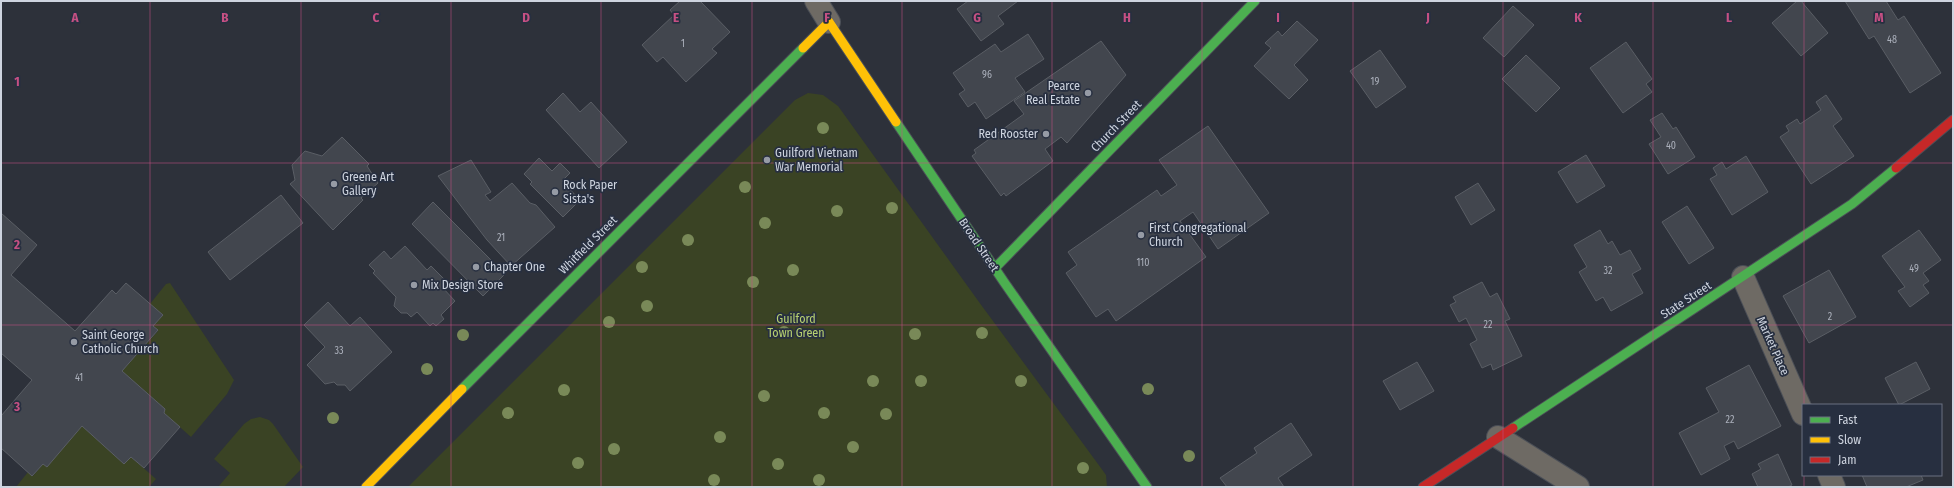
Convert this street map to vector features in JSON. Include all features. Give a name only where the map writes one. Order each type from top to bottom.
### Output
[{"type":"main road","name":"Church Street","points":[[995,268],[1255,1]]},
{"type":"main road","name":"Broad Street","points":[[829,22],[995,268],[1147,487]]},
{"type":"main road","name":"Whitfield Street","points":[[366,487],[509,341],[829,22]]},
{"type":"main road","name":"State Street","points":[[1424,487],[1852,204],[1953,120]]},
{"type":"street","name":"Broad Street","points":[[816,1],[829,22]]},
{"type":"street","name":"Market Place","points":[[1742,277],[1802,412]]},
{"type":"street","points":[[1498,437],[1578,487]]},
{"type":"street","points":[[1829,476],[1834,487]]},
{"type":"green space","name":"Guilford Town Green","points":[[808,93],[823,95],[838,106],[1106,475],[1107,487],[408,487],[795,100]]},
{"type":"green space","points":[[170,283],[234,380],[227,394],[191,437],[164,413],[165,409],[122,371],[158,331],[153,326],[163,315],[150,304],[166,284]]},
{"type":"green space","points":[[260,417],[269,420],[273,424],[303,467],[284,487],[218,487],[230,473],[214,459],[244,424],[251,419]]},
{"type":"green space","points":[[82,426],[124,464],[131,457],[156,479],[149,487],[16,487],[28,472],[33,476],[43,464],[47,466]]},
{"type":"building","points":[[680,1],[700,1],[730,32],[712,49],[717,53],[686,82],[663,57],[657,62],[642,45],[674,15],[670,10]]},
{"type":"building","points":[[968,1],[1018,1],[998,16],[1004,24],[981,41],[957,9]]},
{"type":"building","points":[[1797,1],[1801,1],[1828,33],[1801,56],[1772,23]]},
{"type":"building","points":[[1845,1],[1886,1],[1898,20],[1904,16],[1941,73],[1910,93],[1874,36],[1869,39]]},
{"type":"building","points":[[1513,6],[1534,25],[1504,57],[1483,38]]},
{"type":"building","points":[[1297,21],[1318,40],[1294,65],[1308,80],[1289,99],[1254,66],[1271,48],[1265,43],[1278,31],[1282,36]]},
{"type":"building","points":[[1028,34],[1044,59],[1015,78],[1025,92],[986,119],[975,102],[968,107],[959,94],[965,90],[953,73],[995,44],[1001,52]]},
{"type":"building","points":[[1101,41],[1126,75],[1067,143],[1061,137],[1045,149],[1053,161],[1006,196],[1004,193],[1001,196],[972,156],[976,153],[974,150],[1024,114],[1014,101]]},
{"type":"building","points":[[1626,42],[1652,79],[1646,84],[1652,92],[1623,113],[1590,68]]},
{"type":"building","points":[[1380,50],[1406,87],[1376,108],[1350,71]]},
{"type":"building","points":[[1526,55],[1560,88],[1536,112],[1502,79]]},
{"type":"building","points":[[563,93],[580,112],[591,102],[627,142],[599,168],[546,110]]},
{"type":"building","points":[[1826,95],[1842,119],[1833,126],[1854,156],[1811,184],[1780,137],[1789,131],[1786,126],[1797,119],[1800,124],[1821,110],[1816,102]]},
{"type":"building","points":[[1662,113],[1673,129],[1676,127],[1695,157],[1668,174],[1649,144],[1661,137],[1650,120]]},
{"type":"building","name":"First Congregational Church","points":[[1208,126],[1269,213],[1218,249],[1193,212],[1180,221],[1206,257],[1116,321],[1108,309],[1096,317],[1066,273],[1077,265],[1068,252],[1157,190],[1161,196],[1177,185],[1159,160]]},
{"type":"building","name":"Greene Art Gallery","points":[[342,137],[369,164],[367,166],[378,183],[361,198],[363,200],[333,230],[290,184],[295,180],[292,165],[305,151],[322,156]]},
{"type":"building","points":[[1586,155],[1605,186],[1577,203],[1558,172]]},
{"type":"building","points":[[1746,156],[1768,192],[1732,215],[1710,179],[1717,175],[1713,168],[1722,162],[1726,169]]},
{"type":"building","name":"Rock Paper Sista's","points":[[539,158],[552,171],[560,163],[570,173],[562,181],[580,200],[563,217],[530,184],[532,182],[524,174]]},
{"type":"building","points":[[471,160],[491,192],[485,195],[490,201],[512,183],[530,203],[536,205],[555,227],[511,266],[487,240],[438,176]]},
{"type":"building","points":[[1478,183],[1495,210],[1471,225],[1455,197]]},
{"type":"building","points":[[281,195],[303,223],[230,280],[208,252]]},
{"type":"building","points":[[433,202],[505,274],[483,296],[412,224]]},
{"type":"building","points":[[1687,206],[1714,248],[1689,264],[1662,222]]},
{"type":"building","name":"Saint George Catholic Church","points":[[1,213],[37,245],[11,275],[75,331],[112,290],[116,294],[126,283],[163,315],[153,326],[158,330],[122,371],[165,409],[164,413],[180,427],[144,468],[131,457],[124,464],[82,426],[47,467],[43,464],[32,476],[1,448],[1,416],[32,380],[1,353]]},
{"type":"building","points":[[1600,230],[1608,244],[1612,241],[1620,255],[1630,250],[1641,269],[1632,274],[1643,293],[1611,311],[1603,297],[1596,301],[1579,272],[1587,267],[1574,245]]},
{"type":"building","points":[[1919,230],[1941,260],[1923,273],[1929,281],[1923,285],[1929,293],[1910,307],[1898,291],[1905,287],[1882,256]]},
{"type":"building","name":"Mix Design Store","points":[[405,246],[427,270],[431,266],[447,282],[442,287],[455,301],[441,315],[444,319],[436,326],[433,323],[430,326],[417,312],[411,317],[407,313],[401,313],[394,306],[396,297],[373,273],[375,271],[369,265],[384,251],[391,259]]},
{"type":"building","points":[[1829,270],[1856,317],[1809,343],[1783,296]]},
{"type":"building","points":[[1482,282],[1490,297],[1497,293],[1510,319],[1505,321],[1522,356],[1493,370],[1491,364],[1482,368],[1470,344],[1477,340],[1466,318],[1459,322],[1450,305],[1456,302],[1453,297]]},
{"type":"building","points":[[328,302],[350,326],[360,317],[392,352],[350,391],[345,385],[337,385],[334,382],[325,384],[307,365],[325,347],[304,325]]},
{"type":"building","points":[[1417,362],[1434,391],[1400,410],[1383,381]]},
{"type":"building","points":[[1916,362],[1930,389],[1898,404],[1885,378]]},
{"type":"building","points":[[1749,365],[1781,426],[1738,449],[1734,441],[1724,446],[1730,459],[1701,475],[1679,433],[1719,412],[1706,388]]},
{"type":"building","points":[[1291,423],[1312,455],[1278,478],[1284,487],[1227,487],[1220,478],[1257,453],[1254,448]]},
{"type":"building","points":[[1778,454],[1792,485],[1788,487],[1758,487],[1752,474],[1761,469],[1758,464]]},
{"type":"building","points":[[1862,476],[1921,476],[1923,480],[1906,487],[1867,487]]},
{"type":"traffic: fast","points":[[995,268],[1255,1]]},
{"type":"traffic: fast","points":[[462,389],[803,48]]},
{"type":"traffic: fast","points":[[896,122],[1004,282],[1147,487]]},
{"type":"traffic: fast","points":[[1513,428],[1852,204],[1896,168]]},
{"type":"traffic: slow","points":[[803,48],[829,22],[896,122]]},
{"type":"traffic: slow","points":[[366,487],[462,389]]},
{"type":"traffic: jam","points":[[1896,168],[1953,120]]},
{"type":"traffic: jam","points":[[1423,487],[1513,428]]},
{"type":"place","name":"Pearce Real Estate","points":[[1088,93]]},
{"type":"place","name":"Red Rooster","points":[[1046,134]]},
{"type":"place","name":"Guilford Vietnam War Memorial","points":[[767,160]]},
{"type":"place","name":"Greene Art Gallery","points":[[334,184]]},
{"type":"place","name":"Rock Paper Sista's","points":[[555,192]]},
{"type":"place","name":"First Congregational Church","points":[[1141,235]]},
{"type":"place","name":"Chapter One","points":[[476,267]]},
{"type":"place","name":"Mix Design Store","points":[[414,285]]},
{"type":"place","name":"Saint George Catholic Church","points":[[74,342]]}]
